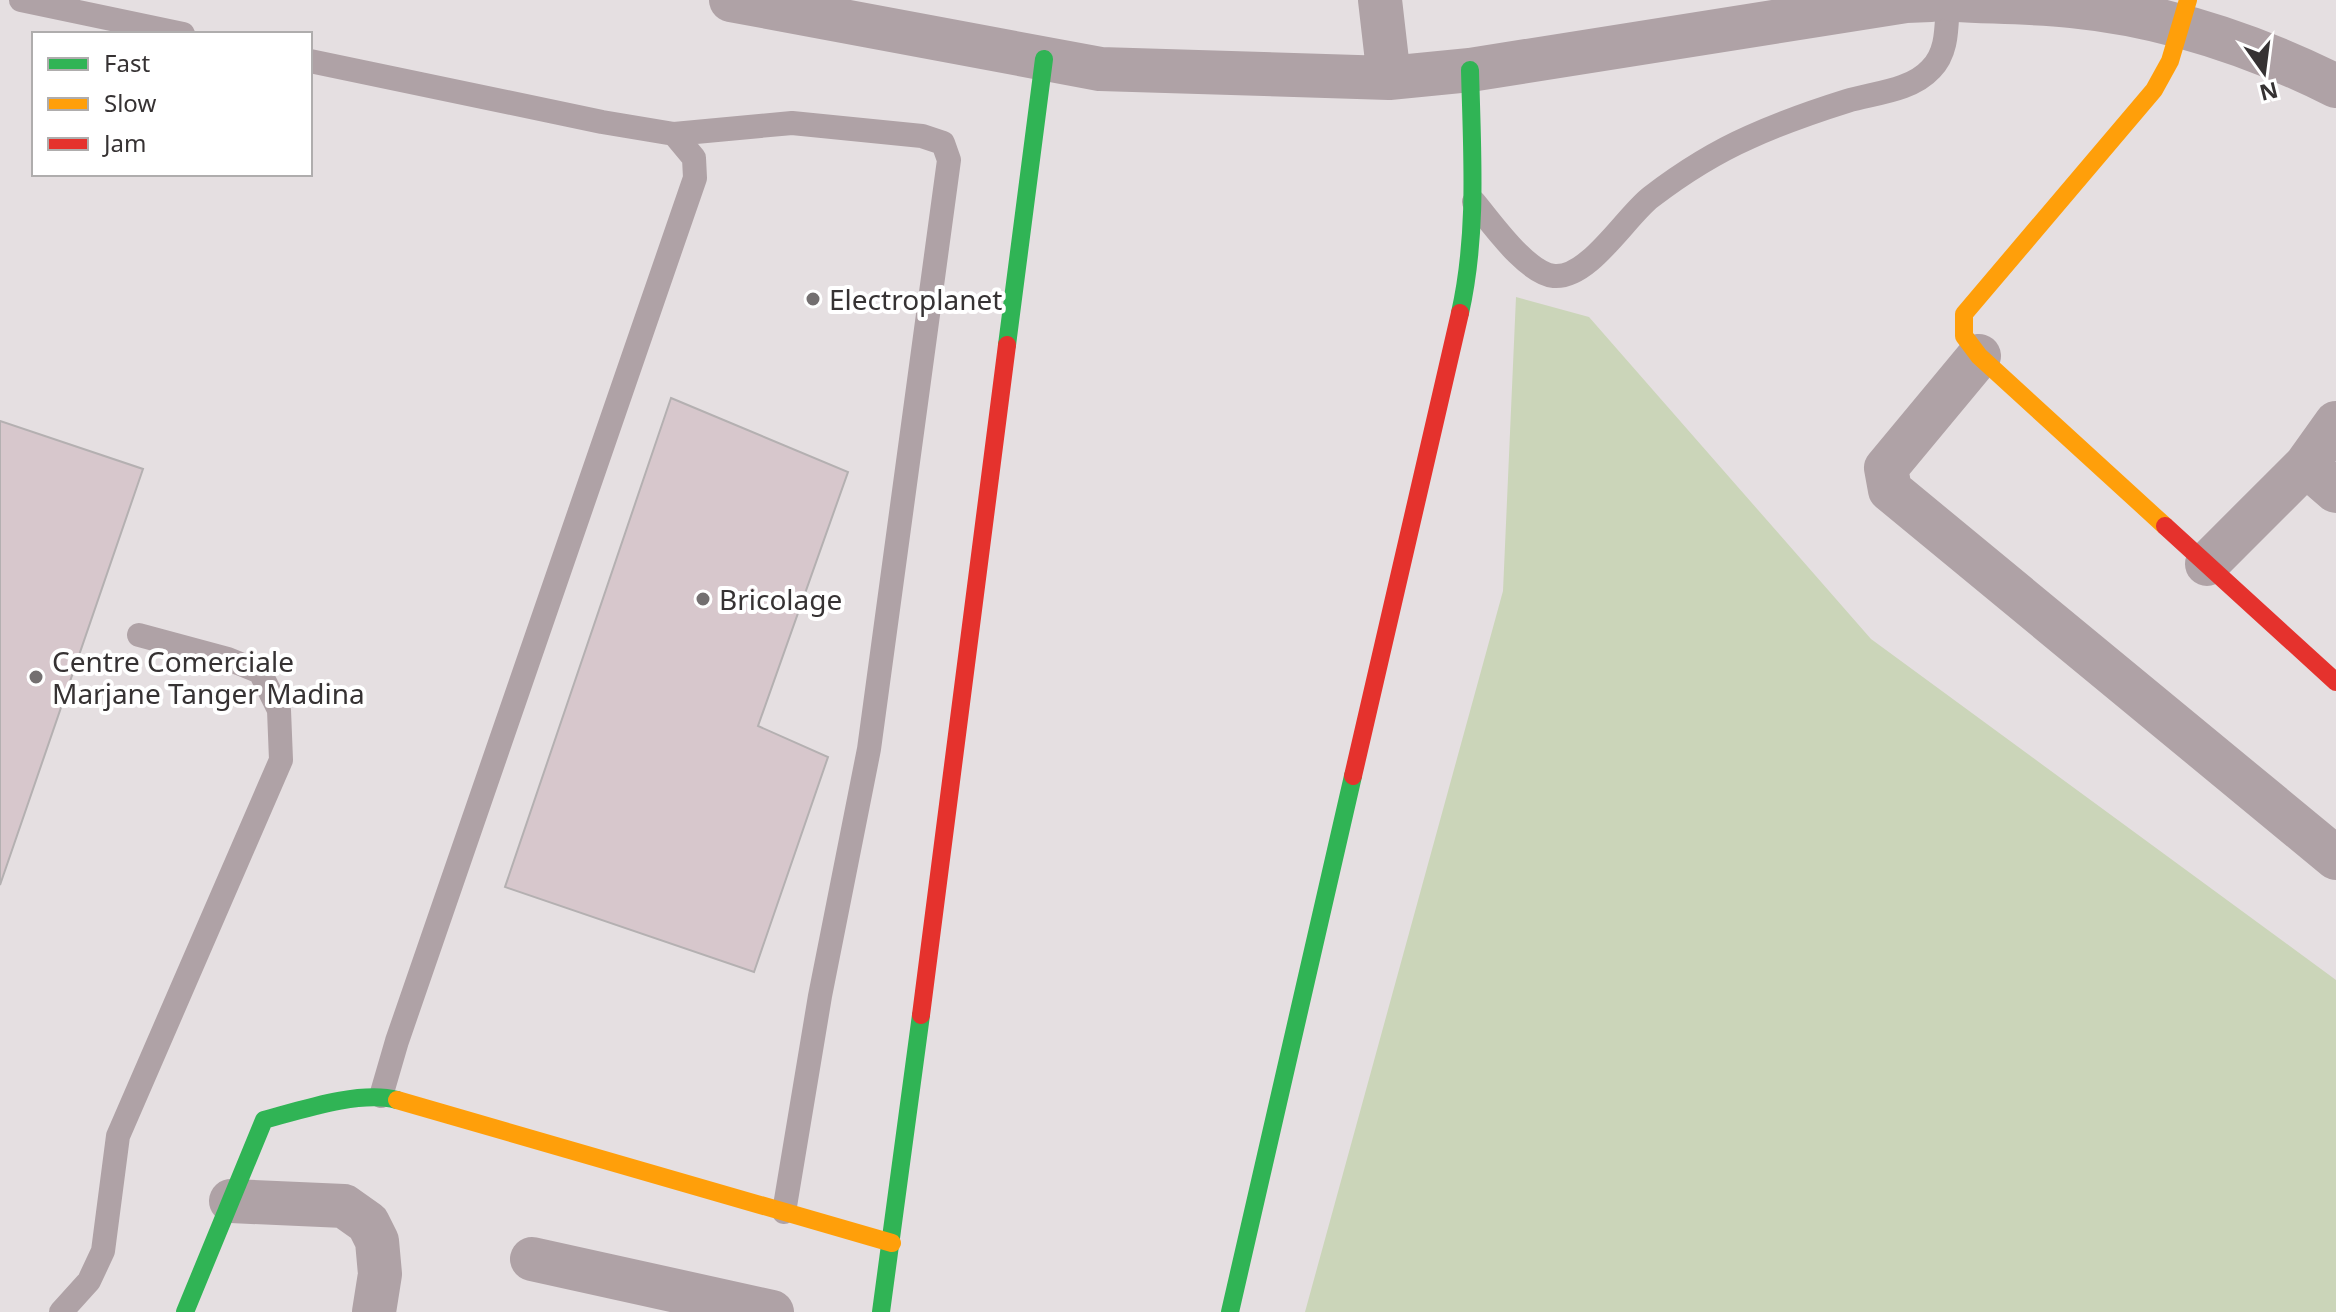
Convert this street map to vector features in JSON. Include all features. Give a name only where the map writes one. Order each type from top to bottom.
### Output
[{"type":"street","points":[[731,0],[1100,69],[1389,78],[1470,70],[1906,1],[1931,0]]},
{"type":"street","points":[[1380,0],[1389,78]]},
{"type":"street","points":[[1955,0],[2185,13],[2336,86]]},
{"type":"street","points":[[2185,13],[2170,61],[2154,90],[1964,314],[1964,336],[1979,356],[2336,682]]},
{"type":"street","points":[[881,1312],[1044,59]]},
{"type":"street","points":[[1230,1312],[1467,281],[1474,202],[1470,70]]},
{"type":"street","points":[[1979,356],[1886,468],[1890,490],[2336,858]]},
{"type":"street","points":[[2207,564],[2321,478],[2336,423]]},
{"type":"street","points":[[185,1312],[264,1120],[310,1107],[381,1096],[892,1243]]},
{"type":"street","points":[[231,1201],[344,1206],[368,1223],[377,1241],[380,1274],[374,1312]]},
{"type":"street","points":[[532,1259],[772,1312]]},
{"type":"lane","points":[[21,0],[173,32]]},
{"type":"lane","points":[[1474,202],[1507,242],[1537,268],[1553,276],[1568,273],[1609,242],[1649,198],[1716,155],[1761,133],[1845,102],[1912,83],[1924,76],[1941,56],[1945,44],[1948,0]]},
{"type":"lane","points":[[312,61],[674,134],[792,123],[922,136],[943,143],[949,160],[869,749],[820,996],[784,1212]]},
{"type":"lane","points":[[381,1096],[397,1041],[695,178],[694,158],[674,134]]},
{"type":"lane","points":[[61,1312],[89,1281],[103,1251],[118,1136],[281,760],[279,710],[260,672],[228,659],[139,635]]},
{"type":"green space","points":[[1516,297],[1589,317],[1871,639],[2336,980],[2336,1312],[1305,1312],[1503,591]]},
{"type":"building","name":"Bricolage","points":[[671,398],[848,472],[758,726],[828,757],[754,972],[505,887]]},
{"type":"building","name":"Centre Comerciale Marjane Tanger Madina","points":[[0,421],[143,469],[0,885]]},
{"type":"traffic: fast","points":[[1007,345],[1044,59]]},
{"type":"traffic: fast","points":[[1460,313],[1472,223],[1470,70]]},
{"type":"traffic: fast","points":[[1230,1312],[1353,776]]},
{"type":"traffic: fast","points":[[881,1312],[921,1015]]},
{"type":"traffic: fast","points":[[185,1312],[264,1120],[348,1099],[397,1100]]},
{"type":"traffic: slow","points":[[2165,526],[1979,356],[1964,336],[1964,314],[2154,90],[2170,61],[2188,0]]},
{"type":"traffic: slow","points":[[397,1100],[892,1243]]},
{"type":"traffic: jam","points":[[1353,776],[1460,313]]},
{"type":"traffic: jam","points":[[921,1015],[1007,345]]},
{"type":"traffic: jam","points":[[2165,526],[2336,682]]},
{"type":"place","name":"Electroplanet","points":[[813,299]]},
{"type":"place","name":"Bricolage","points":[[703,599]]},
{"type":"place","name":"Centre Comerciale Marjane Tanger Madina","points":[[36,677]]}]
